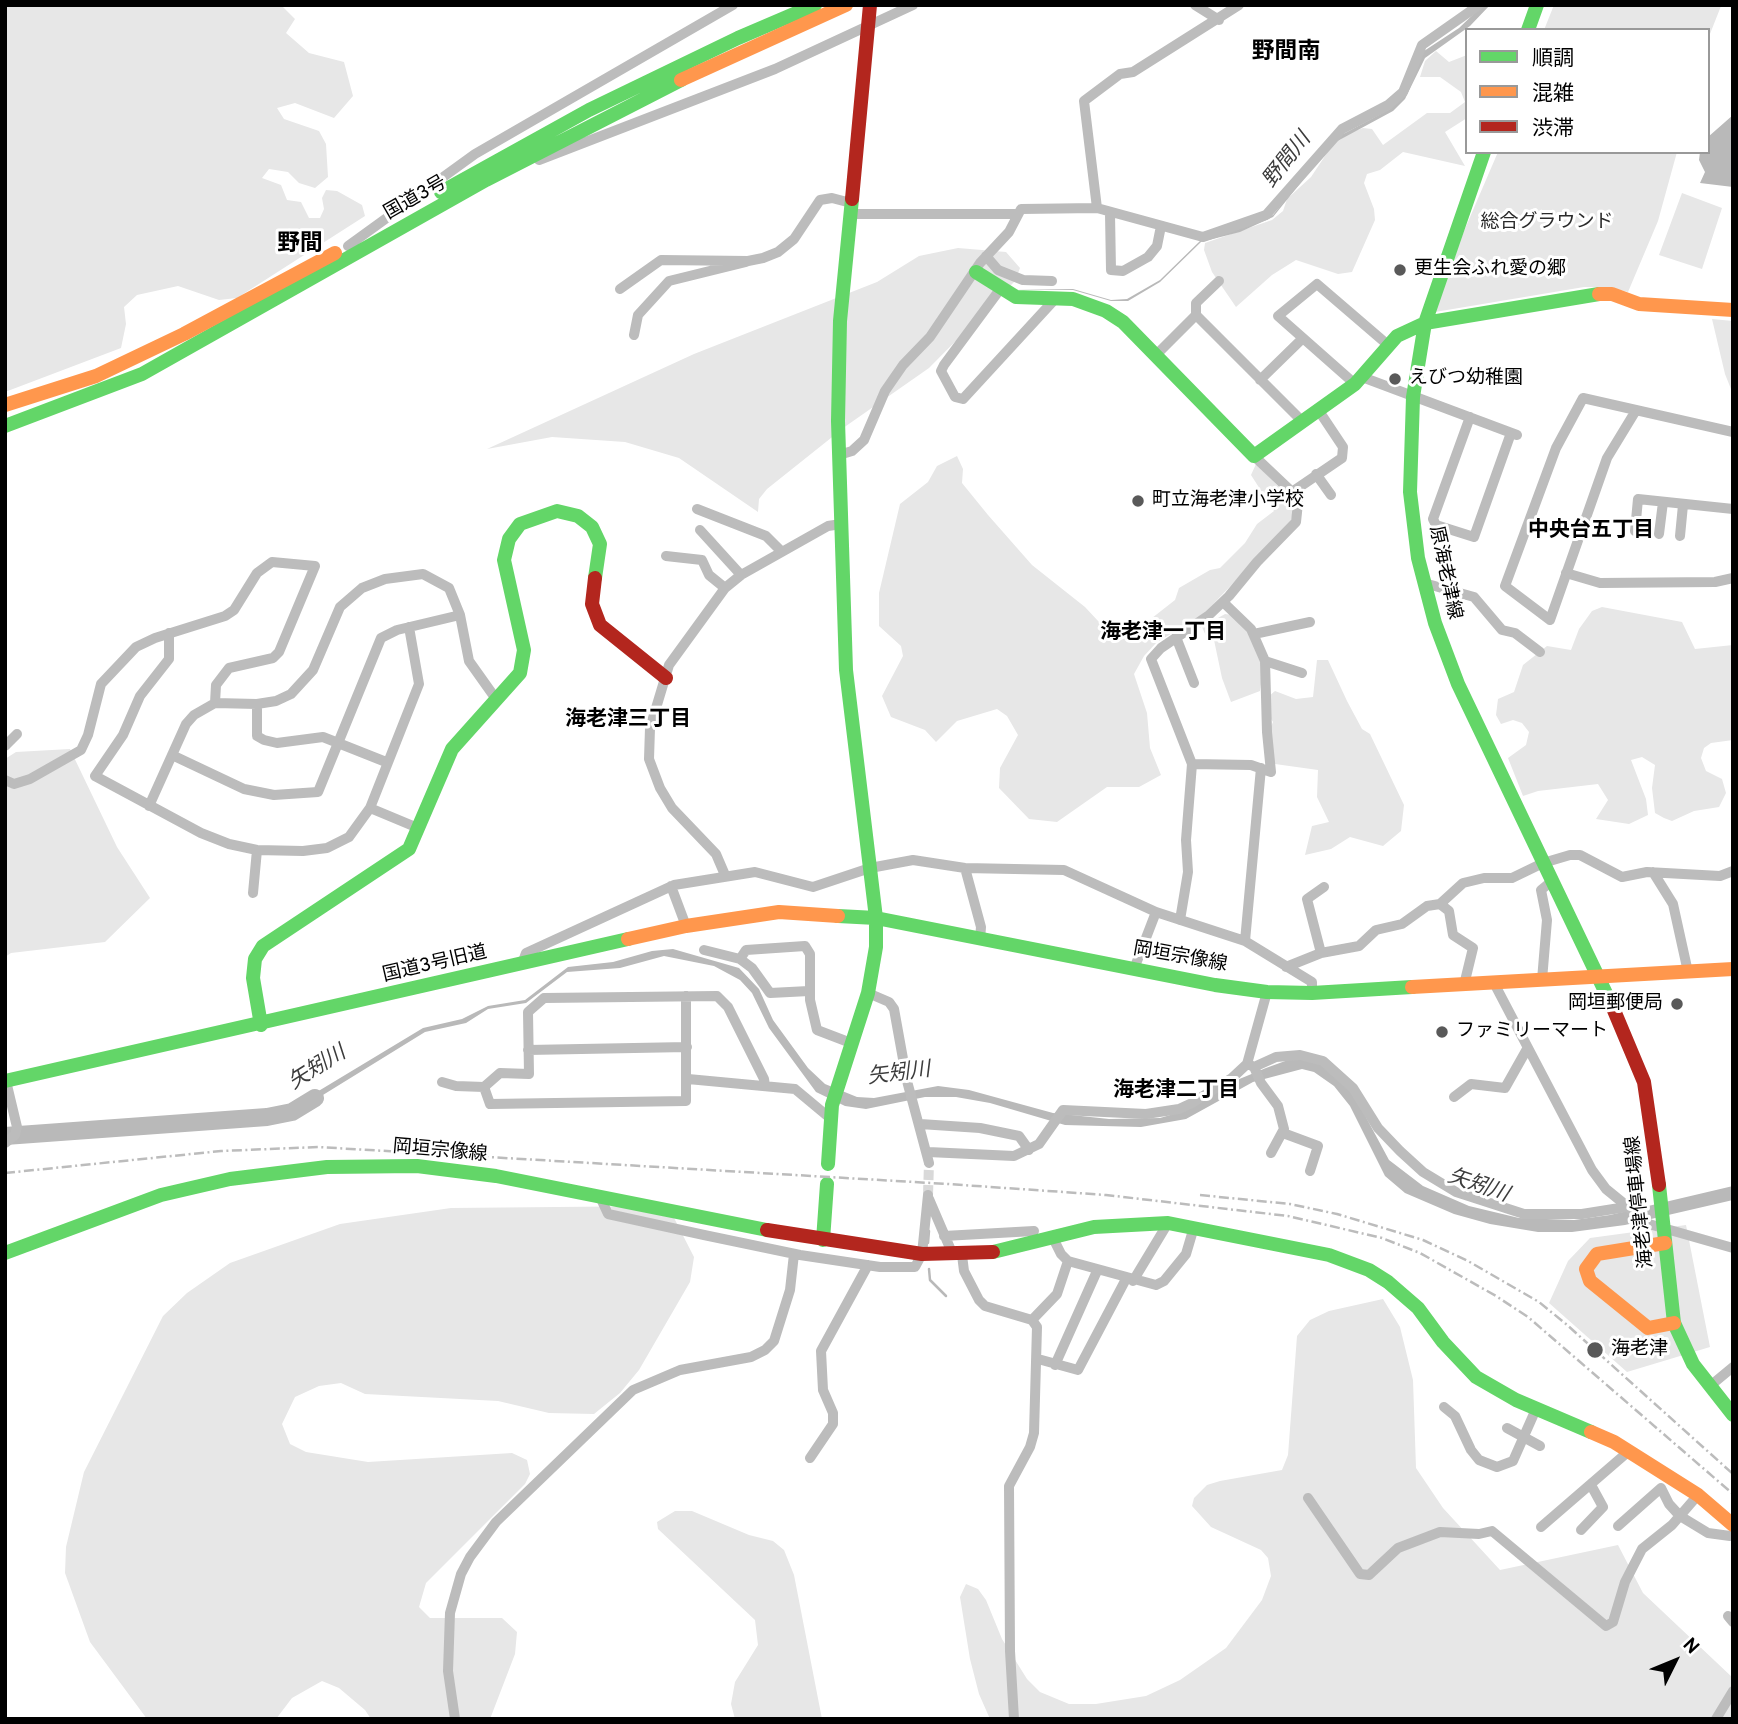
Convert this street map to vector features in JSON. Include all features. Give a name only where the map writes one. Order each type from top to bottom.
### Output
[{"type":"main road","name":"国道3号","points":[[5,405],[96,376],[135,358],[348,246],[589,110],[738,38],[815,5]]},
{"type":"main road","name":"国道3号","points":[[5,426],[67,405],[142,373],[486,180],[644,97],[846,5]]},
{"type":"main road","points":[[828,1164],[836,1087],[868,993],[876,947],[876,918],[846,670],[839,455],[840,321],[870,5]]},
{"type":"main road","points":[[1529,28],[1537,5]]},
{"type":"main road","name":"原海老津線","points":[[1483,154],[1425,323],[1412,397],[1410,492],[1424,583],[1445,653],[1599,977]]},
{"type":"main road","points":[[976,272],[1016,297],[1086,302],[1123,322],[1254,456],[1359,381],[1388,345],[1409,328],[1425,323],[1536,306],[1583,295],[1612,294],[1639,304],[1733,310]]},
{"type":"main road","points":[[261,1025],[253,978],[255,959],[263,946],[401,857],[409,849],[452,749],[520,673],[524,650],[505,560],[505,548],[520,524],[557,511],[570,512],[585,521],[600,544],[592,604],[600,625],[666,678]]},
{"type":"main road","name":"国道3号旧道","points":[[6,1081],[686,926],[779,912],[876,918]]},
{"type":"main road","name":"岡垣宗像線","points":[[876,918],[1134,970],[1267,992],[1312,993],[1733,969]]},
{"type":"main road","name":"海老津停車場線","points":[[1599,977],[1633,1050],[1644,1082],[1654,1135],[1674,1323],[1693,1364],[1733,1415]]},
{"type":"main road","name":"岡垣宗像線","points":[[5,1253],[160,1195],[230,1179],[327,1167],[417,1166],[496,1176],[601,1199],[823,1240],[922,1254],[984,1254],[1125,1223],[1168,1223],[1194,1227],[1329,1255],[1368,1270],[1388,1282],[1418,1308],[1450,1351],[1476,1377],[1494,1389],[1590,1430],[1629,1451],[1698,1495],[1731,1531]]},
{"type":"main road","points":[[823,1240],[827,1184]]},
{"type":"main road","points":[[1665,1240],[1597,1254],[1586,1269],[1590,1281],[1648,1328],[1674,1323]]},
{"type":"street","points":[[348,246],[475,154],[733,5]]},
{"type":"street","points":[[486,180],[775,69],[913,5]]},
{"type":"street","points":[[1195,5],[1219,20]]},
{"type":"street","points":[[1097,208],[1084,101],[1120,74],[1133,72],[1239,5]]},
{"type":"street","points":[[839,455],[852,451],[864,440],[886,391],[903,365],[930,337],[985,256],[1009,232],[1017,214],[1027,207],[1097,208],[1110,214],[1203,237],[1266,215],[1342,129],[1388,105],[1403,92],[1422,46],[1472,13],[1479,5]]},
{"type":"street","points":[[634,335],[638,315],[669,281],[748,261],[787,247],[820,200],[832,198],[851,208],[1017,214]]},
{"type":"street","points":[[1110,214],[1111,270],[1123,271],[1148,257],[1157,246],[1161,226]]},
{"type":"street","points":[[985,256],[998,271],[1023,280],[1052,281]]},
{"type":"street","points":[[620,289],[661,260],[748,261]]},
{"type":"street","points":[[1219,281],[1196,303],[1196,315],[1303,422]]},
{"type":"street","points":[[1388,345],[1317,284],[1278,316],[1359,381],[1412,397],[1470,417],[1514,434],[1474,537],[1436,525],[1433,519],[1470,417]]},
{"type":"street","points":[[1001,288],[944,365],[942,371],[955,397],[963,399],[1056,298]]},
{"type":"street","points":[[1156,355],[1196,315]]},
{"type":"street","points":[[1260,380],[1303,338]]},
{"type":"street","points":[[1635,412],[1607,458],[1550,620],[1505,586],[1556,448],[1583,398],[1635,412],[1733,432]]},
{"type":"street","points":[[1292,492],[1342,458],[1343,447],[1319,411]]},
{"type":"street","points":[[1180,919],[1188,872],[1186,840],[1192,764],[1151,659],[1223,602],[1257,562],[1291,531],[1299,513],[1292,492],[1254,456]]},
{"type":"street","points":[[1316,474],[1331,495]]},
{"type":"street","points":[[1635,530],[1638,499],[1733,509]]},
{"type":"street","points":[[1659,534],[1663,502]]},
{"type":"street","points":[[1680,536],[1683,505]]},
{"type":"street","points":[[697,509],[766,536],[780,550]]},
{"type":"street","points":[[724,875],[716,854],[672,808],[660,788],[649,759],[650,728],[669,665],[725,588],[780,550],[828,526],[841,524]]},
{"type":"street","points":[[700,530],[741,575]]},
{"type":"street","points":[[666,556],[702,560],[709,575],[725,588]]},
{"type":"street","points":[[5,780],[14,784],[30,779],[81,750],[88,735],[101,684],[136,647],[169,633],[225,616],[234,610],[263,566],[282,561],[315,566],[279,652],[273,658],[229,668],[216,685],[215,703]]},
{"type":"street","points":[[1566,573],[1600,583],[1715,582],[1733,578]]},
{"type":"street","points":[[149,806],[186,724],[203,708],[215,703],[257,704],[276,701],[304,682],[340,607],[362,588],[373,583],[409,575],[432,577],[449,588],[460,615],[469,661],[496,699]]},
{"type":"street","points":[[1424,583],[1474,597],[1502,630],[1515,633],[1540,652]]},
{"type":"street","points":[[1192,764],[1251,765],[1271,772],[1265,661],[1254,635],[1223,602]]},
{"type":"street","points":[[172,755],[244,789],[274,795],[318,792],[382,638],[409,627],[460,615]]},
{"type":"street","points":[[1254,635],[1310,622]]},
{"type":"street","points":[[169,633],[169,659],[140,696],[123,735],[95,776],[201,833],[257,850],[303,851],[327,848],[349,837],[370,808],[419,684],[409,627]]},
{"type":"street","points":[[1176,638],[1194,683]]},
{"type":"street","points":[[1265,661],[1302,673]]},
{"type":"street","points":[[257,704],[257,736],[264,740],[277,743],[323,737],[386,762]]},
{"type":"street","points":[[5,746],[17,734]]},
{"type":"street","points":[[1245,941],[1261,768]]},
{"type":"street","points":[[370,808],[418,828]]},
{"type":"street","points":[[253,893],[257,850]]},
{"type":"street","points":[[1286,967],[1321,953],[1359,946],[1376,930],[1402,924],[1427,906],[1440,904],[1463,883],[1484,878],[1512,878],[1543,863],[1580,855],[1622,877],[1653,872],[1720,876],[1733,871]]},
{"type":"street","points":[[522,964],[526,953],[671,886],[724,875],[755,872],[813,887],[870,868],[913,860],[965,868],[1064,870],[1156,912],[1245,941],[1312,982],[1312,993]]},
{"type":"street","points":[[965,868],[981,927],[980,939]]},
{"type":"street","points":[[1653,872],[1674,904],[1688,972]]},
{"type":"street","points":[[1542,980],[1547,920],[1541,890],[1552,881]]},
{"type":"street","points":[[671,886],[686,926]]},
{"type":"street","points":[[1321,953],[1307,899],[1325,887]]},
{"type":"street","points":[[1440,904],[1449,911],[1453,935],[1474,948],[1464,985]]},
{"type":"street","points":[[1134,970],[1156,912]]},
{"type":"street","points":[[740,959],[746,950],[805,946],[810,954],[809,991],[817,1030],[851,1043]]},
{"type":"street","points":[[704,950],[740,959],[765,982],[770,993],[809,991]]},
{"type":"street","points":[[1494,983],[1592,1170],[1606,1189],[1649,1224],[1733,1248]]},
{"type":"street","points":[[1267,992],[1251,1065],[1278,1106],[1283,1133],[1271,1153]]},
{"type":"street","points":[[868,993],[889,1002],[894,1009],[907,1081],[929,1157],[1014,1156],[1029,1150],[1052,1130],[1063,1110],[1124,1115],[1179,1110],[1251,1065],[1276,1057],[1300,1055],[1323,1061],[1353,1088],[1378,1128],[1400,1152],[1423,1172],[1456,1192],[1524,1214],[1581,1214],[1626,1207]]},
{"type":"street","points":[[484,1087],[490,1104],[686,1101],[686,996]]},
{"type":"street","points":[[442,1082],[484,1087],[500,1073],[529,1074],[528,1012],[544,998],[718,996],[728,1007],[765,1079],[765,1086]]},
{"type":"street","points":[[528,1050],[687,1047]]},
{"type":"street","points":[[1454,1097],[1471,1084],[1505,1088],[1527,1049]]},
{"type":"street","points":[[688,1079],[795,1088],[832,1112]]},
{"type":"street","points":[[5,1143],[15,1135],[17,1127],[6,1081]]},
{"type":"street","points":[[919,1124],[980,1128],[1019,1136],[1029,1150]]},
{"type":"street","points":[[1283,1133],[1318,1146],[1310,1171]]},
{"type":"street","points":[[601,1199],[608,1214],[794,1254],[869,1265],[915,1267],[922,1254],[928,1195],[944,1236],[958,1255],[964,1271],[985,1306],[1032,1320],[1037,1327],[1038,1359],[1034,1433],[1030,1447],[1009,1486],[1010,1651],[1014,1719]]},
{"type":"street","points":[[1038,1359],[1078,1370],[1130,1280],[1168,1223]]},
{"type":"street","points":[[1053,1238],[1068,1261],[1156,1285],[1164,1281],[1186,1254],[1194,1227]]},
{"type":"street","points":[[944,1236],[1034,1231]]},
{"type":"street","points":[[982,1235],[984,1254]]},
{"type":"street","points":[[455,1719],[448,1671],[450,1613],[461,1574],[470,1557],[496,1522],[633,1390],[680,1370],[751,1357],[765,1350],[774,1341],[790,1290],[794,1254]]},
{"type":"street","points":[[1032,1320],[1057,1294],[1068,1261]]},
{"type":"street","points":[[810,1458],[833,1424],[833,1413],[823,1390],[821,1351],[869,1265]]},
{"type":"street","points":[[1055,1365],[1097,1271]]},
{"type":"street","points":[[1710,1386],[1733,1367]]},
{"type":"street","points":[[1444,1407],[1455,1416],[1471,1450],[1479,1460],[1507,1465],[1525,1437],[1536,1409]]},
{"type":"street","points":[[1507,1428],[1540,1446]]},
{"type":"street","points":[[1541,1527],[1574,1495],[1591,1485],[1629,1451]]},
{"type":"street","points":[[1581,1530],[1603,1507],[1591,1485]]},
{"type":"street","points":[[1618,1526],[1661,1488],[1669,1504],[1680,1516],[1708,1532],[1731,1531]]},
{"type":"street","points":[[1308,1498],[1324,1517],[1360,1574],[1369,1575],[1398,1548],[1440,1532],[1479,1534],[1492,1531],[1606,1626],[1613,1622],[1625,1583],[1642,1549],[1680,1516],[1698,1495]]},
{"type":"street","points":[[1716,1719],[1733,1691]]},
{"type":"green space","points":[[5,5],[281,5],[295,19],[286,33],[309,53],[344,62],[353,96],[334,118],[295,103],[277,108],[284,119],[319,131],[326,144],[328,177],[315,188],[299,183],[288,172],[269,169],[262,178],[281,185],[287,200],[301,202],[309,218],[320,218],[324,209],[322,198],[326,190],[337,191],[362,205],[365,216],[237,298],[219,300],[178,286],[137,295],[124,307],[126,324],[121,348],[5,392]]},
{"type":"green space","points":[[1554,5],[1721,6],[1710,34],[1710,28],[1545,28]]},
{"type":"green space","points":[[1436,51],[1449,62],[1465,56],[1465,102],[1461,92],[1440,77],[1420,77],[1425,61]]},
{"type":"green space","points":[[1465,102],[1465,119],[1445,132],[1465,166],[1403,152],[1380,170],[1367,174],[1364,183],[1374,209],[1375,220],[1352,272],[1338,274],[1296,260],[1272,275],[1236,307],[1212,272],[1204,250],[1205,243],[1272,220],[1283,211],[1287,199],[1311,177],[1333,144],[1352,132],[1363,128],[1372,129],[1383,145],[1427,113],[1450,113]]},
{"type":"green space","name":"総合グラウンド","points":[[1497,154],[1676,154],[1658,221],[1628,292],[1608,287],[1584,287],[1435,312],[1464,231]]},
{"type":"green space","points":[[1682,193],[1722,208],[1702,269],[1659,255]]},
{"type":"green space","points":[[958,248],[1006,252],[1020,268],[1015,281],[929,368],[846,426],[767,489],[759,499],[758,512],[679,458],[625,442],[552,437],[487,449],[694,354],[877,282],[919,256]]},
{"type":"green space","points":[[1712,319],[1733,321],[1733,394],[1725,374]]},
{"type":"green space","points":[[957,456],[963,469],[962,483],[988,515],[1032,565],[1085,607],[1113,637],[1138,629],[1175,600],[1179,588],[1210,570],[1220,568],[1245,543],[1257,524],[1274,511],[1251,475],[1256,464],[1291,499],[1294,511],[1290,523],[1202,616],[1157,642],[1144,656],[1134,674],[1147,713],[1150,748],[1161,775],[1139,787],[1107,787],[1057,822],[1029,819],[999,788],[1000,768],[1018,735],[1007,716],[997,709],[957,721],[936,742],[925,730],[891,717],[882,696],[903,656],[901,646],[879,626],[879,593],[900,504],[928,482],[937,466]]},
{"type":"green space","points":[[1602,607],[1682,622],[1695,649],[1733,645],[1733,740],[1711,743],[1704,748],[1701,758],[1706,771],[1722,779],[1726,793],[1719,807],[1694,811],[1672,821],[1655,813],[1652,788],[1655,765],[1642,757],[1631,760],[1646,799],[1648,815],[1629,824],[1596,819],[1608,800],[1598,784],[1538,791],[1523,796],[1508,758],[1526,745],[1529,732],[1522,723],[1513,720],[1501,724],[1496,715],[1498,699],[1514,692],[1523,665],[1547,646],[1571,650],[1579,629],[1592,611]]},
{"type":"green space","points":[[1225,614],[1232,615],[1249,630],[1263,669],[1260,691],[1231,702],[1222,678],[1214,640],[1206,636],[1202,627]]},
{"type":"green space","points":[[1317,660],[1328,660],[1362,729],[1370,734],[1404,805],[1401,831],[1383,846],[1350,837],[1331,849],[1305,855],[1312,826],[1329,822],[1317,797],[1318,770],[1275,764],[1270,747],[1269,731],[1273,722],[1268,714],[1268,697],[1275,691],[1296,699],[1313,697]]},
{"type":"green space","points":[[70,749],[117,847],[150,898],[105,942],[11,953],[5,957],[5,759],[16,752]]},
{"type":"green space","points":[[663,1206],[672,1214],[694,1257],[690,1282],[639,1370],[620,1393],[594,1414],[549,1413],[498,1401],[365,1394],[341,1383],[319,1386],[295,1397],[282,1424],[290,1444],[306,1452],[368,1462],[512,1453],[527,1460],[530,1474],[525,1484],[426,1583],[419,1607],[430,1618],[502,1618],[517,1632],[515,1654],[490,1719],[371,1719],[365,1710],[339,1688],[322,1681],[292,1698],[276,1719],[147,1719],[90,1642],[65,1573],[66,1547],[84,1472],[163,1316],[187,1293],[230,1263],[340,1224],[451,1208]]},
{"type":"green space","points":[[1686,1225],[1710,1347],[1627,1372],[1549,1303],[1568,1261],[1590,1238]]},
{"type":"green space","points":[[1383,1299],[1400,1327],[1413,1380],[1416,1468],[1443,1508],[1500,1570],[1618,1545],[1643,1593],[1733,1678],[1733,1719],[990,1719],[979,1694],[970,1659],[960,1597],[966,1584],[978,1589],[986,1600],[1002,1639],[1027,1679],[1040,1692],[1069,1704],[1096,1704],[1146,1696],[1180,1680],[1226,1648],[1262,1600],[1271,1576],[1268,1558],[1261,1550],[1211,1527],[1192,1506],[1194,1498],[1207,1485],[1282,1470],[1288,1455],[1297,1336],[1310,1320],[1329,1311]]},
{"type":"green space","points":[[675,1511],[692,1511],[749,1535],[773,1541],[784,1550],[794,1575],[822,1719],[735,1719],[731,1704],[735,1682],[758,1645],[755,1620],[658,1529],[657,1522]]},
{"type":"shaded area","name":"野間川","points":[[1483,5],[1490,5],[1470,26],[1425,58],[1405,99],[1393,111],[1332,144],[1273,217],[1240,232],[1201,242],[1160,282],[1128,301],[1111,301],[1073,290],[1014,289],[1073,289],[1111,300],[1127,299],[1160,280],[1200,241],[1273,215],[1332,140],[1390,109],[1408,89],[1424,51],[1459,28]]},
{"type":"shaded area","points":[[1733,115],[1733,187],[1700,183],[1705,172],[1699,160],[1700,154],[1710,154],[1710,135]]},
{"type":"shaded area","points":[[673,949],[739,968],[759,989],[773,1020],[808,1068],[825,1084],[857,1097],[874,1098],[938,1086],[969,1090],[1053,1113],[1109,1119],[1160,1118],[1184,1111],[1237,1080],[1266,1068],[1288,1060],[1304,1060],[1321,1064],[1338,1076],[1354,1095],[1389,1160],[1423,1186],[1469,1206],[1519,1218],[1574,1220],[1610,1215],[1733,1186],[1733,1200],[1625,1225],[1572,1232],[1538,1232],[1490,1224],[1454,1214],[1405,1193],[1385,1176],[1350,1106],[1334,1086],[1314,1072],[1302,1069],[1253,1082],[1186,1119],[1141,1127],[1065,1125],[990,1103],[956,1097],[925,1097],[866,1109],[845,1106],[816,1092],[769,1028],[752,993],[740,980],[714,966],[664,956],[620,968],[567,972],[526,1003],[488,1009],[466,1023],[425,1032],[297,1111],[297,1104],[423,1028],[462,1019],[488,1006],[525,1000],[568,967],[613,962],[652,951]]},
{"type":"waterway","name":"矢矧川","points":[[5,1136],[267,1117],[292,1112],[315,1098]]},
{"type":"waterway","points":[[928,1243],[929,1231]]},
{"type":"waterway","points":[[929,1269],[930,1280],[946,1296]]},
{"type":"tunnel","points":[[928,1195],[929,1163]]},
{"type":"railway","points":[[5,1173],[221,1151],[318,1147],[1106,1195],[1288,1216],[1382,1238],[1420,1253],[1496,1296],[1528,1317],[1733,1494]]},
{"type":"railway","points":[[1200,1195],[1290,1204],[1337,1214],[1423,1240],[1468,1261],[1539,1302],[1733,1474]]},
{"type":"traffic: fast","points":[[441,192],[589,110],[738,38],[815,5]]},
{"type":"traffic: fast","points":[[1529,28],[1537,5]]},
{"type":"traffic: fast","points":[[5,426],[142,374],[486,180],[681,80]]},
{"type":"traffic: fast","points":[[1483,154],[1425,323],[1413,397],[1410,492],[1418,558],[1435,623],[1458,684],[1613,1008]]},
{"type":"traffic: fast","points":[[828,1164],[832,1105],[868,993],[876,947],[876,918],[846,670],[838,421],[840,321],[852,199]]},
{"type":"traffic: fast","points":[[976,272],[1016,297],[1073,299],[1106,311],[1123,322],[1254,456],[1355,384],[1397,336],[1425,323],[1599,294]]},
{"type":"traffic: fast","points":[[261,1025],[253,978],[255,959],[263,946],[409,849],[452,749],[520,673],[524,650],[504,560],[509,539],[520,524],[557,511],[578,516],[592,527],[600,544],[595,578]]},
{"type":"traffic: fast","points":[[838,916],[876,918],[1215,985],[1267,992],[1312,993],[1412,987]]},
{"type":"traffic: fast","points":[[5,1081],[628,939]]},
{"type":"traffic: fast","points":[[5,1253],[161,1195],[230,1179],[327,1167],[417,1166],[496,1176],[767,1230]]},
{"type":"traffic: fast","points":[[823,1240],[827,1184]]},
{"type":"traffic: fast","points":[[1659,1185],[1674,1323],[1693,1364],[1733,1415]]},
{"type":"traffic: fast","points":[[993,1252],[1094,1227],[1168,1223],[1329,1255],[1369,1270],[1388,1282],[1418,1308],[1443,1342],[1476,1377],[1516,1400],[1591,1432]]},
{"type":"traffic: slow","points":[[681,80],[846,5]]},
{"type":"traffic: slow","points":[[5,405],[96,376],[184,334],[335,253]]},
{"type":"traffic: slow","points":[[1599,294],[1612,294],[1639,304],[1733,310]]},
{"type":"traffic: slow","points":[[628,939],[686,926],[779,912],[838,916]]},
{"type":"traffic: slow","points":[[1412,987],[1733,969]]},
{"type":"traffic: slow","points":[[1665,1243],[1597,1254],[1586,1269],[1590,1281],[1648,1328],[1674,1323]]},
{"type":"traffic: slow","points":[[1591,1432],[1614,1442],[1698,1495],[1733,1525]]},
{"type":"traffic: jam","points":[[852,199],[870,5]]},
{"type":"traffic: jam","points":[[595,578],[592,604],[600,625],[666,678]]},
{"type":"traffic: jam","points":[[1613,1008],[1644,1082],[1659,1185]]},
{"type":"traffic: jam","points":[[767,1230],[922,1254],[993,1252]]},
{"type":"place","name":"更生会ふれ愛の郷","points":[[1400,270]]},
{"type":"place","name":"えびつ幼稚園","points":[[1395,379]]},
{"type":"place","name":"町立海老津小学校","points":[[1138,501]]},
{"type":"place","name":"岡垣郵便局","points":[[1677,1004]]},
{"type":"place","name":"ファミリーマート","points":[[1442,1032]]},
{"type":"place","name":"海老津","points":[[1595,1350]]},
{"type":"district","name":"野間南","points":[[1286,53]]},
{"type":"district","name":"野間","points":[[300,245]]},
{"type":"district","name":"中央台五丁目","points":[[1591,532]]},
{"type":"district","name":"海老津一丁目","points":[[1163,634]]},
{"type":"district","name":"海老津三丁目","points":[[628,721]]},
{"type":"district","name":"海老津二丁目","points":[[1176,1092]]}]
